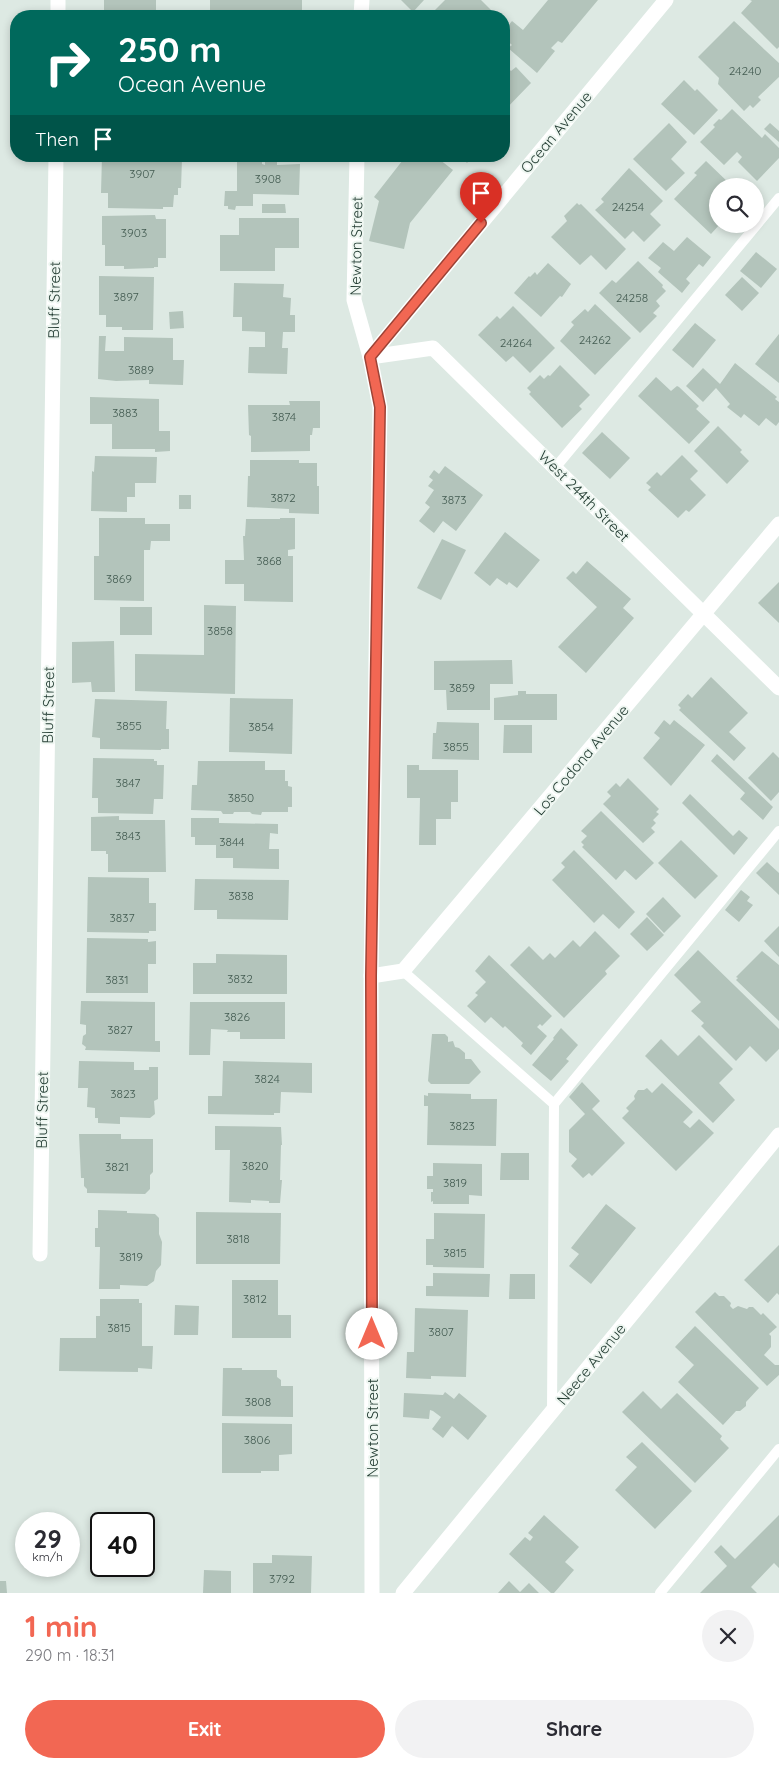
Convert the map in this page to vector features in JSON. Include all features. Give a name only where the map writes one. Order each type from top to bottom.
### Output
[{"type":"street","name":"Ocean Avenue","points":[[370,357],[666,0]]},
{"type":"street","name":"Bluff Street","points":[[40,1254],[56,162]]},
{"type":"street","name":"Newton Street","points":[[358,162],[354,300],[370,357],[380,407],[371,976],[372,1593]]},
{"type":"street","name":"West 244th Street","points":[[370,357],[433,348],[779,688]]},
{"type":"street","name":"Los Codona Avenue","points":[[403,971],[779,524]]},
{"type":"street","points":[[371,976],[403,971]]},
{"type":"street","name":"Neece Avenue","points":[[403,1593],[779,1135]]},
{"type":"lane","points":[[555,468],[779,198]]},
{"type":"lane","points":[[552,1412],[554,1104],[779,831]]},
{"type":"lane","points":[[403,971],[554,1104]]},
{"type":"lane","points":[[660,1593],[779,1449]]},
{"type":"building","points":[[104,0],[156,0],[156,10],[104,10]]},
{"type":"building","points":[[210,0],[302,0],[302,10],[210,10]]},
{"type":"building","points":[[401,0],[424,0],[415,10],[411,10]]},
{"type":"building","points":[[445,0],[481,0],[491,10],[435,10]]},
{"type":"building","points":[[548,0],[598,0],[562,43],[558,41],[551,48],[555,51],[537,73],[510,50],[512,45],[510,43],[510,24],[512,21],[523,30]]},
{"type":"building","points":[[750,0],[779,0],[779,47],[777,49],[741,13],[752,1]]},
{"type":"building","points":[[734,21],[779,63],[779,77],[758,97],[761,100],[753,108],[750,105],[744,111],[718,84],[719,78],[698,57]]},
{"type":"building","points":[[516,67],[531,83],[510,105],[510,70]]},
{"type":"building","points":[[684,80],[695,91],[697,89],[718,110],[694,135],[661,104]]},
{"type":"building","points":[[732,109],[762,138],[765,134],[779,148],[779,158],[760,178],[754,178],[738,162],[742,157],[737,152],[724,165],[700,142],[715,127],[713,125],[719,119],[721,120]]},
{"type":"building","points":[[669,123],[687,142],[671,159],[685,173],[666,191],[633,159]]},
{"type":"building","points":[[770,123],[779,131],[779,142],[764,129]]},
{"type":"building","points":[[706,161],[724,178],[709,178],[709,232],[674,199],[697,175],[694,173]]},
{"type":"building","points":[[102,162],[182,162],[181,188],[178,188],[178,195],[174,195],[173,207],[163,207],[163,209],[108,208],[108,193],[101,193]]},
{"type":"building","points":[[237,162],[262,162],[265,165],[265,162],[277,162],[277,165],[300,164],[299,195],[253,194],[253,206],[236,206],[235,210],[228,209],[228,206],[224,206],[225,191],[237,191]]},
{"type":"building","points":[[401,162],[443,162],[453,170],[410,223],[404,249],[369,241],[379,201],[374,197]]},
{"type":"building","points":[[629,168],[663,201],[650,214],[661,225],[644,242],[633,231],[625,239],[595,210],[604,202],[601,199]]},
{"type":"building","points":[[577,203],[581,204],[626,249],[606,270],[591,255],[580,265],[551,237],[567,221],[564,216]]},
{"type":"building","points":[[262,204],[285,204],[286,213],[262,213]]},
{"type":"building","points":[[155,215],[156,219],[166,219],[166,258],[158,258],[158,267],[124,269],[124,266],[105,266],[105,245],[102,245],[102,216]]},
{"type":"building","points":[[239,218],[299,218],[299,248],[275,248],[275,271],[220,271],[220,235],[239,235]]},
{"type":"building","points":[[687,237],[711,257],[703,267],[699,264],[686,279],[690,283],[682,293],[658,272],[661,268],[648,258],[663,242],[674,251]]},
{"type":"building","points":[[756,252],[777,269],[761,288],[740,271]]},
{"type":"building","points":[[638,261],[663,285],[662,287],[666,291],[656,301],[660,306],[653,313],[657,316],[640,333],[599,293],[612,280],[616,283]]},
{"type":"building","points":[[548,263],[571,284],[562,297],[560,296],[541,317],[514,293],[529,276],[535,272],[537,275]]},
{"type":"building","points":[[99,276],[154,277],[153,330],[122,330],[122,327],[106,327],[106,315],[99,315]]},
{"type":"building","points":[[742,277],[759,293],[742,311],[725,295]]},
{"type":"building","points":[[234,283],[284,284],[283,297],[291,298],[290,315],[295,315],[295,332],[283,332],[282,348],[288,348],[287,374],[248,373],[249,347],[265,347],[265,332],[242,331],[242,317],[233,317]]},
{"type":"building","points":[[595,304],[631,338],[595,375],[560,341],[574,325],[571,322],[585,309],[588,312]]},
{"type":"building","points":[[513,306],[555,348],[530,373],[513,356],[506,362],[478,335],[497,316],[500,319]]},
{"type":"building","points":[[183,311],[184,328],[170,329],[169,312]]},
{"type":"building","points":[[695,323],[716,340],[693,368],[672,350]]},
{"type":"building","points":[[779,334],[779,383],[755,364]]},
{"type":"building","points":[[99,336],[106,336],[105,351],[124,351],[124,337],[173,338],[173,360],[184,360],[183,385],[149,384],[149,380],[116,381],[98,379]]},
{"type":"building","points":[[735,363],[777,397],[775,399],[779,402],[779,422],[776,426],[766,418],[759,426],[744,414],[741,418],[727,407],[730,404],[716,388],[703,402],[686,386],[703,368],[720,384]]},
{"type":"building","points":[[560,365],[590,395],[579,406],[582,409],[562,428],[529,394],[531,392],[527,388],[540,375],[544,379],[548,375],[550,376]]},
{"type":"building","points":[[656,377],[671,391],[677,386],[679,387],[699,406],[696,409],[710,422],[689,444],[638,396]]},
{"type":"building","points":[[90,397],[159,399],[159,431],[170,431],[170,451],[155,452],[155,449],[112,449],[112,424],[90,424]]},
{"type":"building","points":[[289,401],[320,401],[320,428],[313,428],[312,435],[310,435],[310,451],[251,452],[248,405],[290,405]]},
{"type":"building","points":[[718,426],[742,450],[740,452],[749,461],[727,484],[694,451]]},
{"type":"building","points":[[602,432],[630,458],[610,479],[582,453]]},
{"type":"building","points":[[682,455],[698,471],[690,479],[706,495],[689,512],[686,510],[678,518],[648,490],[651,487],[646,483],[657,472],[661,476]]},
{"type":"building","points":[[95,456],[157,457],[156,483],[135,483],[135,497],[127,497],[127,512],[91,511],[92,471],[94,472]]},
{"type":"building","points":[[250,460],[299,460],[299,463],[317,463],[319,514],[289,513],[289,509],[247,507]]},
{"type":"building","points":[[445,466],[483,495],[456,531],[443,521],[434,533],[419,521],[430,507],[425,503],[434,490],[428,486],[433,480],[429,477],[434,470],[439,474]]},
{"type":"building","points":[[179,495],[191,495],[191,509],[179,509]]},
{"type":"building","points":[[99,518],[145,518],[145,524],[170,524],[170,541],[151,541],[150,550],[144,550],[144,601],[94,600],[94,556],[99,556]]},
{"type":"building","points":[[295,518],[295,549],[288,550],[288,556],[293,556],[293,602],[244,601],[244,584],[225,584],[225,560],[244,560],[243,536],[245,536],[246,519]]},
{"type":"building","points":[[505,532],[540,560],[517,588],[509,582],[507,585],[497,578],[490,586],[474,573]]},
{"type":"building","points":[[442,539],[466,550],[441,600],[417,588]]},
{"type":"building","points":[[587,561],[631,599],[623,608],[634,618],[586,673],[558,647],[597,607],[566,578],[573,571],[576,574]]},
{"type":"building","points":[[779,582],[779,623],[758,603]]},
{"type":"building","points":[[204,605],[236,606],[235,694],[135,691],[135,654],[204,655]]},
{"type":"building","points":[[120,607],[152,607],[152,635],[120,635]]},
{"type":"building","points":[[114,641],[115,692],[92,692],[91,682],[72,683],[72,642]]},
{"type":"building","points":[[512,660],[513,684],[490,684],[490,710],[447,710],[446,690],[434,690],[434,661]]},
{"type":"building","points":[[711,677],[748,713],[729,732],[746,748],[734,761],[679,710],[681,708],[678,705],[688,694],[692,698]]},
{"type":"building","points":[[518,691],[526,691],[526,694],[557,694],[557,720],[494,720],[494,698],[518,695]]},
{"type":"building","points":[[230,698],[293,699],[292,754],[229,752]]},
{"type":"building","points":[[95,699],[167,701],[166,729],[169,729],[169,749],[100,749],[100,738],[92,737]]},
{"type":"building","points":[[664,720],[670,725],[674,720],[705,745],[671,786],[643,758],[660,738],[654,733]]},
{"type":"building","points":[[437,722],[479,723],[479,760],[432,759],[433,733],[436,733]]},
{"type":"building","points":[[504,725],[532,725],[532,753],[503,753]]},
{"type":"building","points":[[773,752],[779,758],[779,792],[771,801],[748,778]]},
{"type":"building","points":[[717,754],[773,807],[763,820],[740,799],[745,793],[711,761]]},
{"type":"building","points":[[93,758],[154,759],[154,761],[157,761],[157,765],[164,765],[163,799],[154,799],[153,814],[98,813],[98,798],[92,798]]},
{"type":"building","points":[[198,761],[265,761],[265,770],[285,770],[285,781],[288,781],[288,786],[292,787],[292,807],[288,807],[288,812],[262,812],[261,815],[250,812],[223,814],[221,811],[191,810],[192,785],[197,785]]},
{"type":"building","points":[[407,765],[419,765],[419,770],[458,770],[458,802],[451,802],[451,819],[436,819],[436,845],[419,845],[420,798],[407,798]]},
{"type":"building","points":[[628,778],[659,809],[656,812],[659,814],[653,820],[656,823],[651,828],[655,832],[643,843],[603,804],[611,796],[607,792],[616,783],[620,787]]},
{"type":"building","points":[[690,794],[733,836],[739,830],[748,838],[734,855],[682,803]]},
{"type":"building","points":[[601,811],[654,863],[636,880],[625,870],[616,880],[582,847],[584,845],[581,842],[587,836],[581,831]]},
{"type":"building","points":[[119,816],[119,820],[165,820],[166,872],[108,872],[108,854],[106,854],[106,851],[91,851],[91,817]]},
{"type":"building","points":[[191,818],[219,818],[219,823],[278,824],[278,834],[270,833],[269,849],[279,849],[279,869],[233,868],[233,858],[216,858],[216,845],[195,845],[195,837],[191,837]]},
{"type":"building","points":[[681,840],[718,876],[695,899],[658,863]]},
{"type":"building","points":[[574,850],[635,912],[619,929],[603,914],[594,923],[552,880],[565,867],[561,863]]},
{"type":"building","points":[[767,862],[779,873],[779,895],[756,873]]},
{"type":"building","points":[[88,877],[149,878],[149,903],[156,903],[156,931],[149,931],[149,933],[87,932]]},
{"type":"building","points":[[195,879],[289,880],[288,920],[217,919],[217,910],[194,910]]},
{"type":"building","points":[[741,890],[750,897],[747,901],[753,905],[739,922],[725,910]]},
{"type":"building","points":[[663,897],[681,916],[664,933],[646,914]]},
{"type":"building","points":[[647,917],[664,935],[647,951],[630,934]]},
{"type":"building","points":[[779,926],[779,957],[764,941]]},
{"type":"building","points":[[595,931],[620,956],[605,971],[607,974],[564,1018],[510,965],[529,946],[543,960],[550,953],[555,958],[573,940],[580,947]]},
{"type":"building","points":[[87,938],[148,939],[148,942],[156,941],[156,964],[148,964],[148,993],[86,993]]},
{"type":"building","points":[[698,950],[779,1029],[779,1049],[766,1062],[750,1046],[736,1061],[701,1026],[704,1023],[691,1011],[701,1002],[674,975]]},
{"type":"building","points":[[762,951],[779,965],[779,1021],[736,980],[738,978],[736,977]]},
{"type":"building","points":[[216,954],[287,955],[287,994],[193,994],[193,963],[216,963]]},
{"type":"building","points":[[489,955],[552,1016],[542,1026],[540,1024],[537,1027],[547,1036],[531,1055],[521,1046],[523,1043],[505,1026],[503,1028],[491,1017],[485,1023],[467,1006],[478,995],[475,993],[486,982],[475,971]]},
{"type":"building","points":[[81,1001],[155,1002],[155,1041],[160,1041],[160,1052],[85,1050],[86,1047],[82,1044],[83,1036],[86,1034],[86,1025],[80,1024]]},
{"type":"building","points":[[190,1002],[285,1002],[285,1039],[240,1039],[240,1032],[211,1029],[210,1055],[189,1055]]},
{"type":"building","points":[[561,1028],[578,1045],[566,1059],[569,1061],[551,1081],[532,1065]]},
{"type":"building","points":[[432,1034],[445,1034],[448,1037],[448,1042],[453,1041],[455,1047],[465,1053],[465,1059],[471,1059],[481,1072],[469,1084],[431,1084],[428,1081]]},
{"type":"building","points":[[699,1035],[733,1069],[719,1083],[735,1100],[713,1123],[645,1056],[661,1039],[678,1056]]},
{"type":"building","points":[[79,1061],[134,1062],[134,1070],[149,1070],[149,1067],[158,1067],[158,1099],[154,1101],[155,1114],[150,1118],[120,1117],[120,1124],[98,1123],[98,1118],[95,1118],[95,1108],[87,1107],[88,1088],[78,1088]]},
{"type":"building","points":[[223,1061],[312,1063],[312,1093],[281,1092],[280,1113],[274,1113],[274,1115],[208,1114],[208,1096],[222,1096]]},
{"type":"building","points":[[582,1082],[600,1101],[592,1109],[625,1143],[592,1176],[589,1173],[583,1178],[571,1166],[577,1159],[569,1152],[569,1130],[585,1114],[569,1097]]},
{"type":"building","points":[[662,1083],[693,1112],[683,1122],[690,1128],[699,1119],[714,1133],[676,1171],[622,1118],[629,1111],[626,1108],[635,1099],[634,1096],[638,1090],[647,1088],[652,1093]]},
{"type":"building","points":[[428,1093],[471,1094],[471,1099],[497,1099],[496,1146],[427,1145],[428,1106],[424,1106],[424,1095],[428,1096]]},
{"type":"building","points":[[215,1126],[281,1127],[280,1180],[282,1180],[280,1203],[251,1200],[251,1203],[229,1202],[230,1150],[215,1150]]},
{"type":"building","points":[[79,1134],[121,1134],[121,1139],[153,1139],[153,1172],[150,1175],[150,1189],[145,1194],[87,1193],[87,1189],[84,1186],[84,1178],[81,1178]]},
{"type":"building","points":[[501,1153],[529,1153],[529,1180],[500,1180]]},
{"type":"building","points":[[433,1163],[482,1164],[482,1196],[469,1195],[469,1204],[433,1204],[433,1201],[431,1202],[431,1192],[433,1192],[433,1189],[427,1189],[427,1176],[433,1176]]},
{"type":"building","points":[[606,1204],[636,1228],[591,1284],[569,1266],[579,1254],[571,1248]]},
{"type":"building","points":[[98,1210],[155,1214],[159,1218],[159,1234],[162,1242],[161,1265],[156,1271],[154,1281],[147,1286],[120,1285],[120,1289],[99,1289],[100,1247],[95,1247],[95,1228],[98,1228]]},
{"type":"building","points":[[196,1212],[281,1213],[280,1264],[196,1264]]},
{"type":"building","points":[[434,1213],[485,1214],[484,1268],[433,1267],[433,1265],[426,1265],[426,1239],[434,1239]]},
{"type":"building","points":[[779,1245],[779,1295],[777,1293],[768,1303],[744,1280]]},
{"type":"building","points":[[433,1273],[490,1274],[489,1297],[426,1296],[426,1286],[433,1286]]},
{"type":"building","points":[[510,1274],[535,1274],[535,1299],[509,1299]]},
{"type":"building","points":[[232,1280],[278,1280],[278,1315],[291,1315],[291,1338],[232,1338]]},
{"type":"building","points":[[715,1292],[719,1296],[724,1296],[731,1303],[730,1306],[733,1309],[738,1306],[747,1309],[753,1307],[761,1315],[763,1313],[777,1327],[769,1334],[771,1336],[771,1347],[764,1355],[775,1365],[779,1365],[779,1375],[767,1386],[695,1312]]},
{"type":"building","points":[[100,1299],[139,1299],[139,1303],[142,1303],[142,1346],[153,1346],[152,1369],[138,1368],[138,1372],[59,1371],[60,1338],[96,1338],[96,1316],[100,1316]]},
{"type":"building","points":[[175,1305],[199,1306],[198,1335],[174,1335]]},
{"type":"building","points":[[415,1308],[468,1310],[466,1377],[431,1376],[431,1379],[406,1378],[407,1352],[414,1352]]},
{"type":"building","points":[[695,1326],[759,1388],[746,1402],[746,1406],[740,1411],[736,1411],[723,1425],[678,1382],[694,1365],[675,1347]]},
{"type":"building","points":[[223,1368],[277,1370],[277,1377],[281,1380],[281,1386],[293,1386],[293,1417],[222,1416]]},
{"type":"building","points":[[643,1391],[661,1409],[677,1393],[722,1436],[720,1439],[729,1448],[695,1483],[622,1412]]},
{"type":"building","points":[[445,1392],[454,1399],[459,1393],[487,1416],[468,1440],[452,1426],[443,1438],[432,1429],[441,1417],[433,1411],[430,1410],[429,1419],[403,1417],[404,1393],[443,1395]]},
{"type":"building","points":[[222,1423],[292,1424],[292,1454],[279,1455],[279,1471],[222,1473]]},
{"type":"building","points":[[642,1442],[692,1491],[655,1529],[615,1490],[637,1467],[626,1457]]},
{"type":"building","points":[[544,1515],[579,1547],[565,1562],[574,1570],[554,1593],[551,1593],[509,1554],[525,1537],[530,1541],[533,1537],[528,1533]]},
{"type":"building","points":[[779,1515],[779,1568],[774,1563],[751,1587],[757,1593],[700,1593],[727,1566],[714,1552],[721,1545],[735,1559]]},
{"type":"building","points":[[272,1555],[312,1556],[311,1593],[253,1593],[253,1563],[272,1563]]},
{"type":"building","points":[[204,1570],[231,1571],[231,1593],[203,1593]]},
{"type":"building","points":[[0,1581],[6,1581],[7,1593],[0,1593]]},
{"type":"building","points":[[509,1581],[520,1592],[529,1583],[539,1593],[498,1593]]},
{"type":"route","points":[[372,1334],[371,976],[380,407],[370,357],[481,223]]}]
